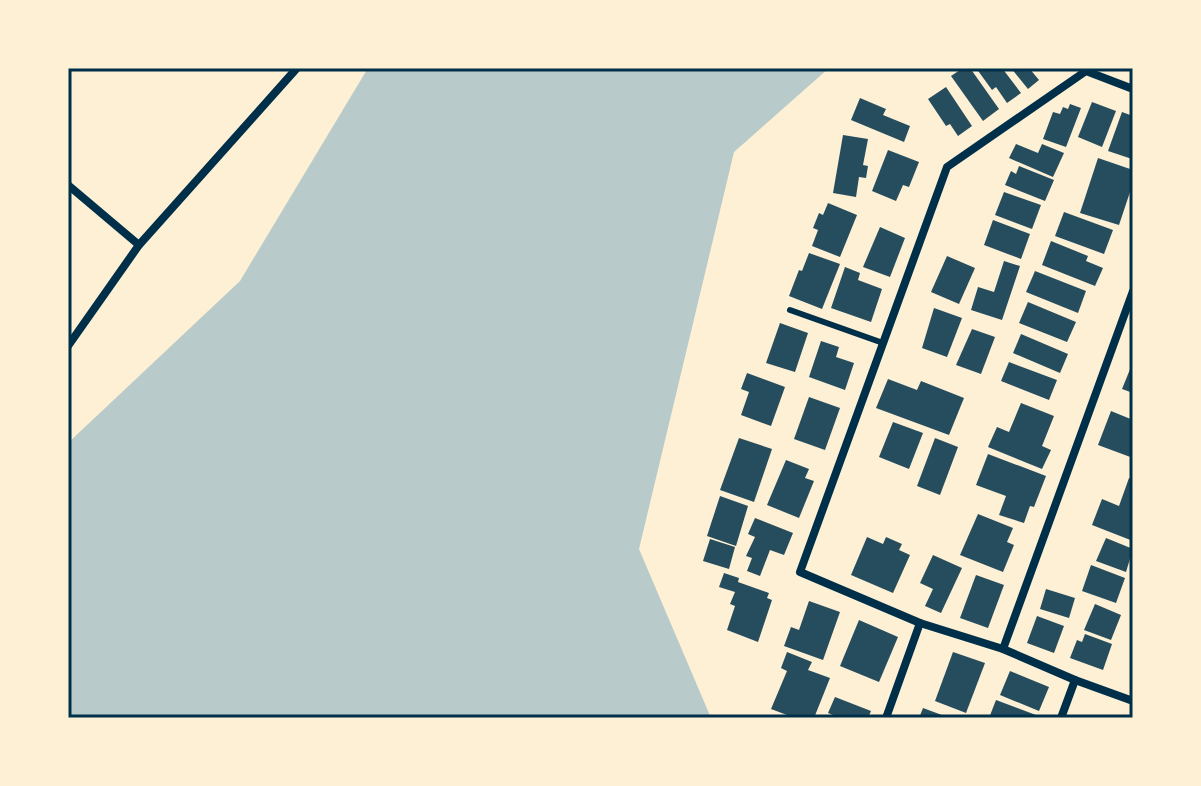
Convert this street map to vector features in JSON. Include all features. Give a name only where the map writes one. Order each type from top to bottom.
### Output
[{"type":"street","points":[[68,346],[139,245],[297,68]]},
{"type":"street","points":[[1133,89],[1086,71],[947,167],[800,572],[920,623],[1003,649],[1133,701]]},
{"type":"street","points":[[68,185],[139,245]]},
{"type":"street","points":[[1003,649],[1133,291]]},
{"type":"street","points":[[886,718],[920,623]]},
{"type":"street","points":[[1061,718],[1075,680]]},
{"type":"lane","points":[[790,310],[883,343]]},
{"type":"shaded area","points":[[368,68],[829,68],[734,152],[639,549],[711,718],[68,718],[68,443],[240,281]]},
{"type":"building","points":[[963,68],[970,68],[999,109],[983,121],[951,76]]},
{"type":"building","points":[[976,68],[1002,68],[1021,93],[1007,103],[996,87],[992,90]]},
{"type":"building","points":[[1011,68],[1029,68],[1039,80],[1028,89]]},
{"type":"building","points":[[946,87],[972,126],[958,136],[950,124],[946,126],[928,99]]},
{"type":"building","points":[[860,98],[886,109],[883,115],[910,126],[904,142],[851,120]]},
{"type":"building","points":[[1092,102],[1116,111],[1102,147],[1078,137]]},
{"type":"building","points":[[1070,104],[1081,108],[1066,147],[1043,139],[1053,112],[1060,114],[1063,107],[1068,109]]},
{"type":"building","points":[[1122,112],[1133,116],[1132,159],[1108,151]]},
{"type":"building","points":[[843,135],[868,139],[863,165],[868,166],[866,178],[859,177],[856,197],[833,193]]},
{"type":"building","points":[[1016,144],[1038,153],[1042,144],[1064,153],[1053,177],[1009,158]]},
{"type":"building","points":[[888,150],[919,162],[909,187],[903,185],[896,201],[872,191]]},
{"type":"building","points":[[1098,158],[1133,170],[1133,183],[1119,225],[1080,213]]},
{"type":"building","points":[[1019,166],[1054,180],[1045,201],[1005,185],[1011,171],[1016,174]]},
{"type":"building","points":[[1004,192],[1041,205],[1032,229],[995,215]]},
{"type":"building","points":[[828,203],[857,215],[840,257],[812,246],[818,230],[813,228],[819,213],[823,215]]},
{"type":"building","points":[[1064,212],[1113,230],[1104,254],[1055,236]]},
{"type":"building","points":[[993,220],[1030,234],[1021,259],[984,245]]},
{"type":"building","points":[[880,227],[905,238],[890,277],[863,267]]},
{"type":"building","points":[[1051,241],[1088,256],[1086,261],[1103,268],[1095,286],[1042,265]]},
{"type":"building","points":[[809,253],[840,264],[822,309],[789,296]]},
{"type":"building","points":[[947,256],[975,268],[959,304],[931,292]]},
{"type":"building","points":[[1004,261],[1020,266],[1002,320],[971,310],[978,287],[994,292]]},
{"type":"building","points":[[845,267],[860,273],[858,280],[882,289],[871,322],[831,308]]},
{"type":"building","points":[[1035,271],[1086,291],[1078,313],[1026,292]]},
{"type":"building","points":[[1028,302],[1076,322],[1067,342],[1019,323]]},
{"type":"building","points":[[934,308],[962,318],[947,357],[922,348]]},
{"type":"building","points":[[780,323],[808,333],[795,372],[766,363]]},
{"type":"building","points":[[972,329],[995,337],[981,374],[956,365]]},
{"type":"building","points":[[1021,334],[1068,354],[1060,373],[1013,353]]},
{"type":"building","points":[[821,341],[839,347],[836,357],[854,363],[845,390],[809,377]]},
{"type":"building","points":[[1009,362],[1057,380],[1049,400],[1001,381]]},
{"type":"building","points":[[1133,362],[1133,393],[1122,389]]},
{"type":"building","points":[[747,373],[785,387],[771,426],[741,415],[749,392],[741,389]]},
{"type":"building","points":[[888,379],[917,390],[921,381],[964,398],[949,435],[876,408]]},
{"type":"building","points":[[809,397],[840,408],[825,450],[794,439]]},
{"type":"building","points":[[1021,403],[1054,416],[1042,446],[1051,450],[1042,469],[988,447],[997,427],[1009,432]]},
{"type":"building","points":[[1111,411],[1133,420],[1133,458],[1098,445]]},
{"type":"building","points":[[893,422],[923,433],[909,469],[879,457]]},
{"type":"building","points":[[739,438],[772,449],[754,502],[720,490]]},
{"type":"building","points":[[935,438],[958,447],[940,495],[917,486]]},
{"type":"building","points":[[988,454],[1046,476],[1024,523],[999,515],[1006,496],[976,485]]},
{"type":"building","points":[[786,460],[809,469],[805,478],[814,481],[799,518],[767,505]]},
{"type":"building","points":[[1129,478],[1133,479],[1133,541],[1092,525],[1102,499],[1119,506]]},
{"type":"building","points":[[720,496],[748,506],[736,546],[707,536]]},
{"type":"building","points":[[978,514],[1013,528],[1007,542],[1014,545],[1003,572],[960,555]]},
{"type":"building","points":[[755,518],[793,533],[784,555],[770,550],[760,576],[747,571],[752,558],[746,556],[755,537],[748,534]]},
{"type":"building","points":[[867,537],[883,544],[886,537],[902,544],[899,550],[910,555],[893,593],[851,575]]},
{"type":"building","points":[[1106,538],[1133,549],[1126,572],[1096,561]]},
{"type":"building","points":[[710,539],[735,547],[729,569],[703,561]]},
{"type":"building","points":[[933,555],[962,568],[941,613],[925,606],[933,589],[920,583]]},
{"type":"building","points":[[1091,565],[1125,578],[1116,603],[1082,591]]},
{"type":"building","points":[[724,573],[739,578],[738,582],[769,593],[767,598],[772,600],[758,642],[727,630],[735,606],[730,604],[735,592],[719,587]]},
{"type":"building","points":[[976,575],[1004,585],[988,628],[960,618]]},
{"type":"building","points":[[1046,589],[1075,598],[1069,618],[1040,609]]},
{"type":"building","points":[[809,601],[840,612],[823,660],[784,646],[791,627],[799,630]]},
{"type":"building","points":[[1095,604],[1121,615],[1111,640],[1084,630]]},
{"type":"building","points":[[1037,616],[1064,626],[1054,653],[1027,643]]},
{"type":"building","points":[[859,620],[898,637],[879,682],[840,666]]},
{"type":"building","points":[[1085,634],[1112,644],[1103,670],[1070,658],[1077,640],[1082,642]]},
{"type":"building","points":[[787,652],[812,662],[808,670],[830,678],[814,718],[795,718],[771,709],[787,671],[781,668]]},
{"type":"building","points":[[953,652],[985,663],[966,713],[935,701]]},
{"type":"building","points":[[1010,671],[1049,687],[1039,711],[1000,695]]},
{"type":"building","points":[[835,697],[871,711],[868,718],[831,718],[833,715],[828,713]]},
{"type":"building","points":[[996,700],[1036,715],[1035,718],[989,718]]},
{"type":"building","points":[[923,708],[950,718],[919,718]]}]
